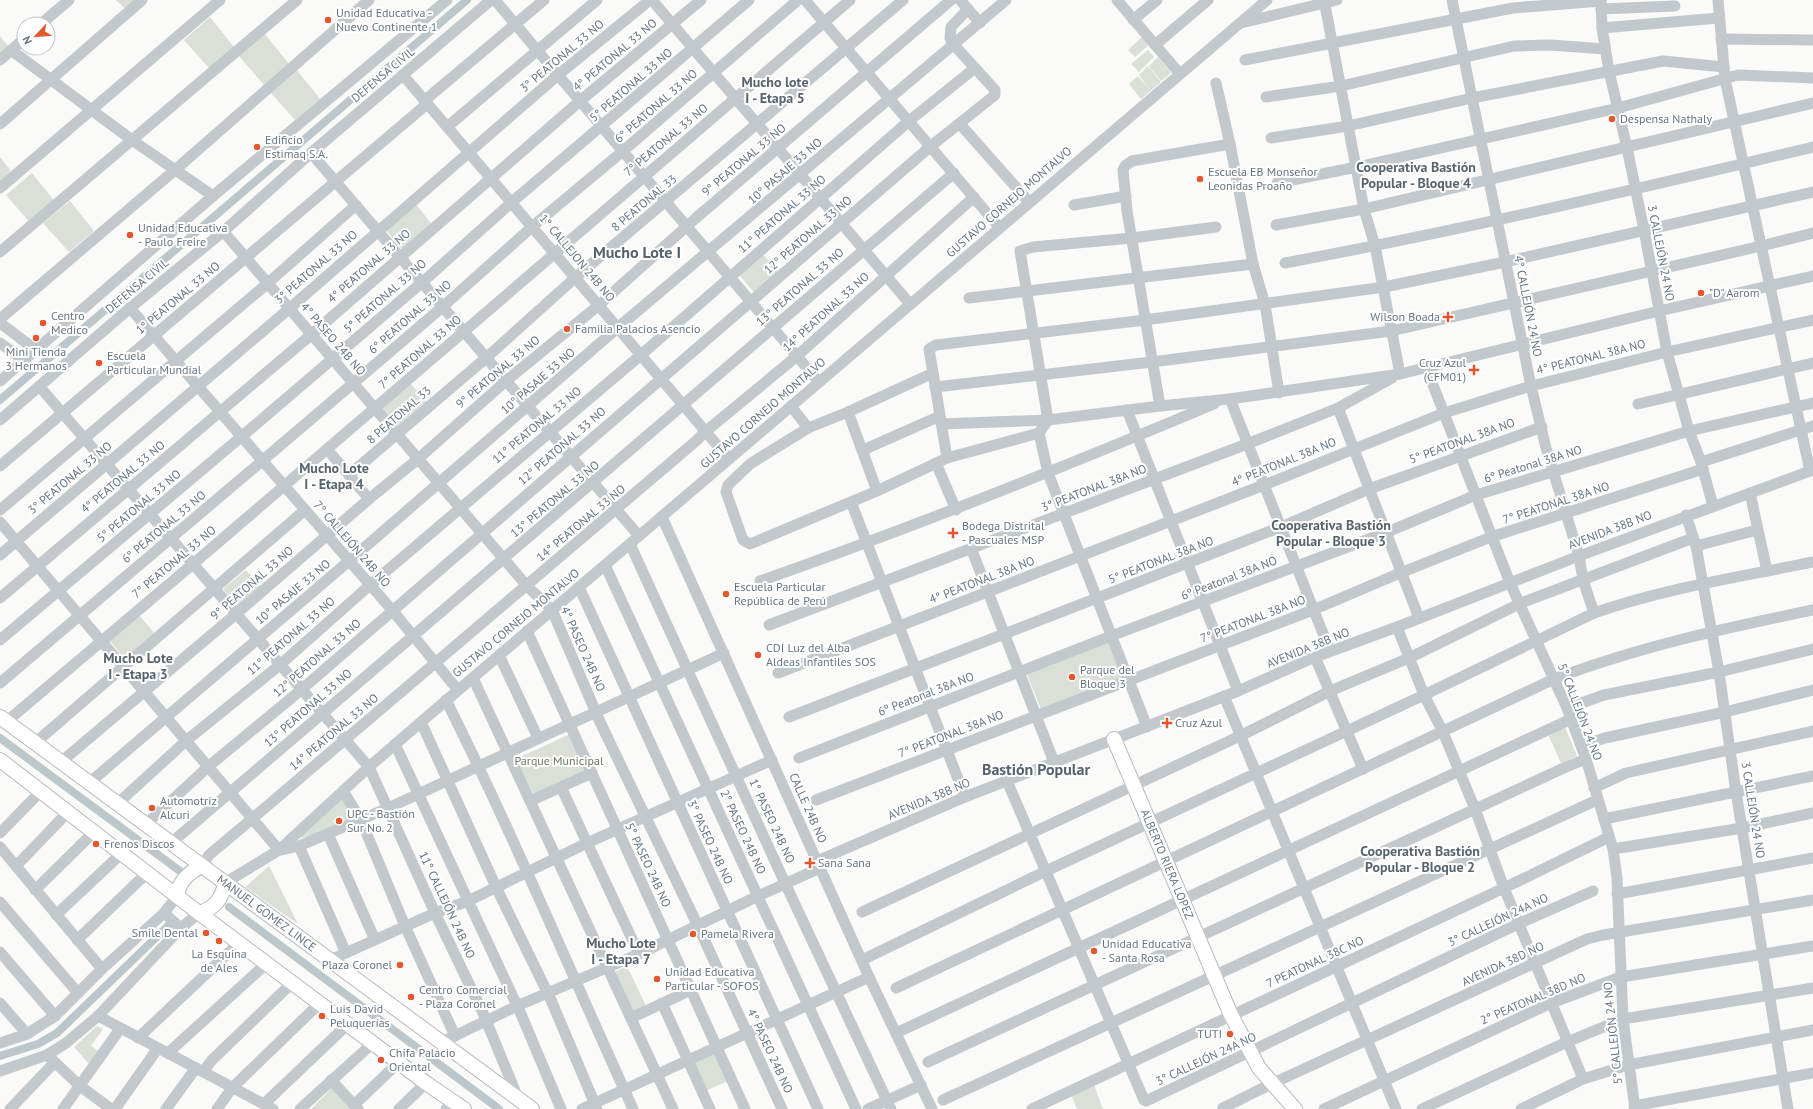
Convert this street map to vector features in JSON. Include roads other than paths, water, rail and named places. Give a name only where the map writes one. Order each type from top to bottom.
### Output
[{"type":"main road","name":"MANUEL GOMEZ LINCE","points":[[3,720],[532,1109]]},
{"type":"main road","name":"ALBERTO RIERA LOPEZ","points":[[1114,739],[1231,1015],[1249,1053],[1272,1084],[1295,1109]]},
{"type":"main road","points":[[0,760],[199,913],[374,1043],[455,1107]]},
{"type":"main road","points":[[177,896],[182,882],[192,872],[202,866]]},
{"type":"main road","points":[[199,913],[209,909],[218,902],[223,892],[225,883]]},
{"type":"street","points":[[50,16],[69,0]]},
{"type":"street","points":[[0,124],[142,0]]},
{"type":"street","points":[[0,188],[220,0]]},
{"type":"street","points":[[0,252],[297,0]]},
{"type":"street","points":[[0,319],[175,170],[369,0]]},
{"type":"street","name":"DEFENSA CIVIL","points":[[0,381],[213,196],[447,0]]},
{"type":"street","name":"DEFENSA CIVIL","points":[[0,420],[130,308],[223,231],[491,0]]},
{"type":"street","points":[[495,0],[819,382]]},
{"type":"street","name":"1° PEATONAL 33 NO","points":[[0,466],[246,257],[544,0]]},
{"type":"street","points":[[447,128],[597,0]]},
{"type":"street","points":[[651,0],[910,304]]},
{"type":"street","name":"3° PEATONAL 33 NO","points":[[0,555],[290,308],[558,75],[651,0]]},
{"type":"street","name":"4° PEATONAL 33 NO","points":[[0,598],[312,334],[580,101],[701,0]]},
{"type":"street","name":"5° PEATONAL 33 NO","points":[[0,640],[241,437],[512,202],[602,127],[749,0]]},
{"type":"street","name":"6° PEATONAL 33 NO","points":[[0,683],[354,383],[533,226],[623,151],[798,0]]},
{"type":"street","points":[[805,0],[1000,227]]},
{"type":"street","name":"7° PEATONAL 33 NO","points":[[3,720],[101,640],[284,486],[850,0]]},
{"type":"street","name":"8 PEATONAL 33","points":[[349,475],[486,358],[576,277],[758,125],[903,0]]},
{"type":"street","name":"9° PEATONAL 33 NO","points":[[61,762],[328,536],[369,499],[418,459],[506,381],[599,305],[687,226],[951,0]]},
{"type":"street","points":[[960,0],[980,23]]},
{"type":"street","name":"10° PASAJE 33 NO","points":[[89,783],[257,638],[349,562],[619,328],[1006,0]]},
{"type":"street","points":[[1117,0],[1180,74]]},
{"type":"street","points":[[1133,20],[1157,0]]},
{"type":"street","points":[[1155,45],[1208,0]]},
{"type":"street","name":"GUSTAVO CORNEJO MONTALVO","points":[[279,850],[369,767],[446,700],[1267,0]]},
{"type":"street","points":[[1239,24],[1324,1],[1337,0]]},
{"type":"street","name":"4° CALLEJÓN 24 NO","points":[[1452,0],[1531,386],[1578,556],[1583,580],[1594,614]]},
{"type":"street","points":[[1718,0],[1725,79],[1801,428],[1812,470]]},
{"type":"street","points":[[1324,1],[1364,209],[1375,246],[1384,287],[1400,374]]},
{"type":"street","points":[[1245,60],[1455,18],[1513,8],[1565,2],[1675,3],[1676,22]]},
{"type":"street","name":"3 CALLEJÓN 24 NO","points":[[1601,3],[1602,28],[1609,71],[1636,190],[1666,352],[1713,506]]},
{"type":"street","points":[[968,9],[951,27],[950,33],[954,45],[975,68]]},
{"type":"street","points":[[1602,28],[1719,18]]},
{"type":"street","points":[[1722,39],[1813,40]]},
{"type":"street","points":[[1266,97],[1341,86],[1514,46],[1550,45],[1605,49]]},
{"type":"street","points":[[0,60],[16,46]]},
{"type":"street","points":[[11,50],[132,140],[213,196]]},
{"type":"street","points":[[1271,138],[1348,126],[1472,98],[1663,61],[1724,67]]},
{"type":"street","name":"12° PEATONAL 33 NO","points":[[146,824],[209,766],[841,223],[931,146],[995,95],[995,90],[975,68]]},
{"type":"street","name":"11° PEATONAL 33 NO","points":[[117,804],[187,740],[281,664],[370,585],[642,354],[729,276],[909,121],[975,68]]},
{"type":"street","name":"1° CALLEJON 24B NO","points":[[403,75],[662,377],[705,432],[729,459]]},
{"type":"street","points":[[1277,183],[1480,140],[1618,108],[1738,75],[1813,78]]},
{"type":"street","points":[[1216,83],[1230,144],[1253,264],[1265,304],[1279,393]]},
{"type":"street","points":[[1276,225],[1364,209],[1488,181],[1627,148],[1734,120],[1813,103]]},
{"type":"street","points":[[960,124],[1029,202]]},
{"type":"street","points":[[1160,406],[1138,278],[1123,170],[1125,166],[1132,161],[1230,144]]},
{"type":"street","points":[[1285,263],[1375,246],[1636,190],[1813,147]]},
{"type":"street","points":[[312,153],[639,536]]},
{"type":"street","name":"13° PEATONAL 33 NO","points":[[171,843],[413,635],[504,559],[863,249],[954,173]]},
{"type":"street","points":[[947,458],[929,349],[936,345],[1034,332],[1145,320],[1384,287],[1505,262],[1813,192]]},
{"type":"street","points":[[1074,205],[1126,196]]},
{"type":"street","name":"14° PEATONAL 33 NO","points":[[202,866],[209,855],[617,510],[705,432],[797,356],[974,197]]},
{"type":"street","points":[[0,510],[176,362],[356,205]]},
{"type":"street","points":[[932,373],[848,412],[808,428],[750,464],[726,488],[743,540],[750,544],[877,491],[947,458],[1039,433],[1048,420],[1020,251],[1033,247],[1132,238],[1216,227]]},
{"type":"street","name":"4° PASEO 24B NO","points":[[223,231],[527,586],[552,610],[596,711],[698,926],[782,1109]]},
{"type":"street","points":[[936,387],[1152,362],[1391,331],[1813,233]]},
{"type":"street","points":[[969,298],[1253,264]]},
{"type":"street","name":"3° PEATONAL 38A NO","points":[[940,420],[1048,420],[1160,406],[1228,400],[1400,374],[1659,311],[1813,276]]},
{"type":"street","name":"7° CALLEJÓN 24B NO","points":[[130,308],[392,610],[458,690]]},
{"type":"street","name":"4° PEATONAL 38A NO","points":[[778,673],[1264,485],[1444,413],[1531,386],[1666,352],[1813,320]]},
{"type":"street","points":[[0,323],[36,350]]},
{"type":"street","points":[[0,343],[24,360]]},
{"type":"street","points":[[1638,404],[1813,363]]},
{"type":"street","name":"5° CALLEJÓN 24 NO","points":[[1426,367],[1491,537],[1567,708],[1586,759],[1597,800],[1613,849],[1617,878],[1620,977],[1623,1019],[1634,1107]]},
{"type":"street","name":"3° PEATONAL 38A NO","points":[[769,625],[1247,444],[1338,408],[1400,374]]},
{"type":"street","name":"11° CALLEJÓN 24B NO","points":[[40,386],[369,767],[486,1021],[518,1098]]},
{"type":"street","points":[[760,581],[867,544],[956,510],[1228,400],[1264,485],[1330,651]]},
{"type":"street","name":"6º Peatonal 38A NO","points":[[799,758],[1111,636],[1386,533],[1476,495],[1689,431],[1813,403]]},
{"type":"street","points":[[790,406],[808,428]]},
{"type":"street","points":[[1338,408],[1400,573],[1419,618]]},
{"type":"street","points":[[1127,410],[1238,691]]},
{"type":"street","points":[[848,412],[877,491]]},
{"type":"street","points":[[863,450],[940,420]]},
{"type":"street","name":"7° PEATONAL 38A NO","points":[[816,800],[1313,610],[1400,573],[1491,537],[1702,466],[1801,428],[1813,426]]},
{"type":"street","name":"5° PEATONAL 38A NO","points":[[789,717],[1281,527],[1369,489],[1460,455],[1542,427]]},
{"type":"street","points":[[1039,433],[1048,473],[1147,727]]},
{"type":"street","points":[[327,449],[369,499]]},
{"type":"street","points":[[739,450],[750,464]]},
{"type":"street","points":[[936,463],[956,510]]},
{"type":"street","name":"AVENIDA 38B NO","points":[[442,1042],[517,1006],[639,954],[819,865],[965,797],[1238,691],[1330,651],[1686,515],[1812,470]]},
{"type":"street","points":[[1750,493],[1767,571]]},
{"type":"street","points":[[851,502],[965,797]]},
{"type":"street","points":[[35,743],[305,510]]},
{"type":"street","name":"3 CALLEJÓN 24 NO","points":[[1686,515],[1694,542],[1703,583],[1719,672],[1736,792],[1788,1109]]},
{"type":"street","name":"CALLE 24B NO","points":[[662,517],[869,977],[932,1109]]},
{"type":"street","points":[[0,522],[279,850]]},
{"type":"street","points":[[862,912],[1240,736],[1330,691],[1409,658],[1521,603],[1694,542],[1757,530]]},
{"type":"street","name":"1° PASEO 24B NO","points":[[630,544],[785,883],[889,1105]]},
{"type":"street","points":[[972,548],[1054,762]]},
{"type":"street","points":[[862,960],[1046,871],[1538,642],[1594,614],[1613,607],[1703,583],[1813,564]]},
{"type":"street","name":"2° PASEO 24B NO","points":[[605,565],[856,1109]]},
{"type":"street","name":"3° PASEO 24B NO","points":[[580,587],[818,1109]]},
{"type":"street","points":[[896,988],[1554,679],[1598,662],[1711,631],[1813,610]]},
{"type":"street","points":[[1396,627],[1424,695],[1443,732],[1475,809],[1518,924],[1583,1079]]},
{"type":"street","name":"5° PASEO 24B NO","points":[[527,631],[746,1109]]},
{"type":"street","points":[[1567,708],[1604,695],[1719,672],[1813,649]]},
{"type":"street","points":[[225,883],[279,850],[299,846],[361,820],[724,653]]},
{"type":"street","points":[[499,655],[538,738]]},
{"type":"street","points":[[1315,657],[1363,769]]},
{"type":"street","points":[[473,678],[673,1109]]},
{"type":"street","points":[[1581,746],[1605,738],[1725,712],[1813,690]]},
{"type":"street","points":[[1224,696],[1396,1109]]},
{"type":"street","points":[[446,700],[479,766],[633,1109]]},
{"type":"street","points":[[896,1034],[1571,719]]},
{"type":"street","points":[[421,722],[496,888],[547,994],[596,1106]]},
{"type":"street","points":[[1594,788],[1626,773],[1813,731]]},
{"type":"street","points":[[395,744],[517,1006],[561,1109]]},
{"type":"street","points":[[928,1062],[1586,759]]},
{"type":"street","points":[[330,960],[435,913],[468,901],[557,859],[587,843],[772,760]]},
{"type":"street","points":[[530,801],[592,773]]},
{"type":"street","points":[[1604,818],[1813,776]]},
{"type":"street","name":"3° CALLEJÓN 24A NO","points":[[1007,781],[1144,1100],[1148,1101],[1518,924],[1593,890]]},
{"type":"street","points":[[561,787],[639,954]]},
{"type":"street","points":[[0,832],[41,791]]},
{"type":"street","points":[[343,791],[361,820],[405,926],[455,1036]]},
{"type":"street","points":[[943,1100],[1597,800]]},
{"type":"street","points":[[16,866],[68,812]]},
{"type":"street","points":[[1613,849],[1742,828],[1813,813]]},
{"type":"street","points":[[35,890],[94,832]]},
{"type":"street","points":[[328,834],[374,940]]},
{"type":"street","name":"7 PEATONAL 38C NO","points":[[1032,1109],[1504,888],[1609,837]]},
{"type":"street","points":[[299,846],[346,953]]},
{"type":"street","points":[[0,847],[4,860],[16,866],[102,969]]},
{"type":"street","points":[[56,915],[122,853]]},
{"type":"street","points":[[1617,894],[1813,858]]},
{"type":"street","points":[[77,940],[147,873]]},
{"type":"street","points":[[0,1043],[27,1034],[55,1016],[102,969],[164,913],[177,896]]},
{"type":"street","name":"AVENIDA 38D NO","points":[[1222,1108],[1587,939],[1813,900]]},
{"type":"street","points":[[0,902],[78,993]]},
{"type":"street","points":[[164,913],[181,928]]},
{"type":"street","points":[[10,1109],[50,1059],[66,1043],[98,1016],[181,928],[199,913]]},
{"type":"street","points":[[138,1038],[239,943]]},
{"type":"street","name":"2° PEATONAL 38D NO","points":[[1324,1109],[1551,1004],[1620,977],[1813,946]]},
{"type":"street","points":[[0,952],[55,1016]]},
{"type":"street","points":[[115,1109],[163,1051],[267,963]]},
{"type":"street","points":[[582,1109],[596,1106],[624,1089],[869,977]]},
{"type":"street","points":[[166,1109],[200,1070],[293,982]]},
{"type":"street","points":[[1422,1109],[1567,1042],[1623,1019],[1813,988]]},
{"type":"street","points":[[631,1018],[691,990]]},
{"type":"street","points":[[0,1003],[27,1034]]},
{"type":"street","points":[[217,1109],[233,1087],[320,1003]]},
{"type":"street","points":[[662,1003],[710,1109]]},
{"type":"street","points":[[98,1016],[269,1107],[348,1024]]},
{"type":"street","points":[[63,1109],[120,1029]]},
{"type":"street","points":[[1521,1109],[1583,1079],[1628,1065],[1813,1030]]},
{"type":"street","points":[[300,1109],[374,1043]]},
{"type":"street","points":[[0,1071],[50,1059]]},
{"type":"street","points":[[50,1059],[80,1086],[111,1109]]},
{"type":"street","points":[[331,1080],[356,1107],[398,1063]]},
{"type":"street","points":[[1634,1107],[1813,1073]]},
{"type":"street","points":[[399,1109],[426,1084]]},
{"type":"street","points":[[868,1109],[889,1105],[920,1085]]},
{"type":"waterway","points":[[0,400],[467,0]]},
{"type":"waterway","points":[[0,738],[180,871]]},
{"type":"waterway","points":[[229,907],[499,1109]]},
{"type":"waterway","points":[[0,1056],[38,1044],[57,1033],[168,926]]},
{"type":"place","name":"Unidad Educativa - Nuevo Continente 1","points":[[328,20]]},
{"type":"place","name":"Despensa Nathaly","points":[[1612,119]]},
{"type":"place","name":"Edificio Estimaq S.A.","points":[[257,147]]},
{"type":"place","name":"Escuela EB Monseñor Leonidas Proaño","points":[[1200,179]]},
{"type":"place","name":"Unidad Educativa - Paulo Freire","points":[[130,235]]},
{"type":"place","name":"\"D\" Aarom","points":[[1701,293]]},
{"type":"place","name":"Wilson Boada","points":[[1448,317]]},
{"type":"place","name":"Centro Medico","points":[[43,323]]},
{"type":"place","name":"Familia Palacios Asencio","points":[[567,329]]},
{"type":"place","name":"Mini Tienda 3 Hermanos","points":[[36,338]]},
{"type":"place","name":"Escuela Particular Mundial","points":[[99,363]]},
{"type":"place","name":"Cruz Azul (CFM01)","points":[[1474,370]]},
{"type":"place","name":"Bodega Distrital - Pascuales MSP","points":[[953,533]]},
{"type":"place","name":"Escuela Particular República de Perú","points":[[726,594]]},
{"type":"place","name":"CDI Luz del Alba Aldeas Infantiles SOS","points":[[758,655]]},
{"type":"place","name":"Parque del Bloque 3","points":[[1072,677]]},
{"type":"place","name":"Cruz Azul","points":[[1167,723]]},
{"type":"place","name":"Automotriz Alcuri","points":[[152,808]]},
{"type":"place","name":"UPC - Bastión Sur No. 2","points":[[339,821]]},
{"type":"place","name":"Frenos Discos","points":[[96,844]]},
{"type":"place","name":"Sana Sana","points":[[810,863]]},
{"type":"place","name":"Smile Dental","points":[[206,933]]},
{"type":"place","name":"Pamela Rivera","points":[[693,934]]},
{"type":"place","name":"La Esquina de Ales","points":[[219,941]]},
{"type":"place","name":"Unidad Educativa - Santa Rosa","points":[[1094,951]]},
{"type":"place","name":"Plaza Coronel","points":[[400,965]]},
{"type":"place","name":"Unidad Educativa Particular - SOFOS","points":[[657,979]]},
{"type":"place","name":"Centro Comercial - Plaza Coronel","points":[[411,997]]},
{"type":"place","name":"Luis David Peluquerías","points":[[322,1016]]},
{"type":"place","name":"TUTI","points":[[1230,1034]]},
{"type":"place","name":"Chifa Palacio Oriental","points":[[381,1060]]},
{"type":"district","name":"Mucho lote I - Etapa 5","points":[[775,90]]},
{"type":"district","name":"Cooperativa Bastión Popular - Bloque 4","points":[[1416,176]]},
{"type":"district","name":"Mucho Lote I","points":[[637,252]]},
{"type":"district","name":"Mucho Lote I - Etapa 4","points":[[334,476]]},
{"type":"district","name":"Cooperativa Bastión Popular - Bloque 3","points":[[1331,534]]},
{"type":"district","name":"Mucho Lote I - Etapa 3","points":[[138,666]]},
{"type":"district","name":"Bastión Popular","points":[[1036,769]]},
{"type":"district","name":"Cooperativa Bastión Popular - Bloque 2","points":[[1420,860]]},
{"type":"district","name":"Mucho Lote I - Etapa 7","points":[[621,952]]},
{"type":"park label","name":"Parque Municipal","points":[[559,761]]}]
